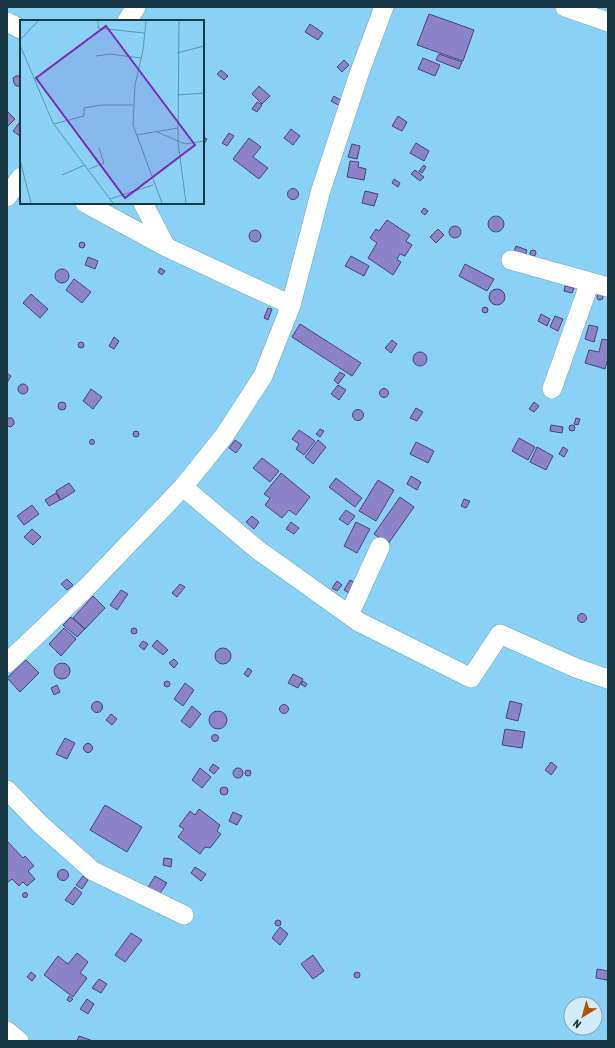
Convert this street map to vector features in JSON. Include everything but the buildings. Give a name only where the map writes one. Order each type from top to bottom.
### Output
[{"type":"street","points":[[129,20],[136,7]]},
{"type":"street","points":[[7,664],[86,588],[183,487],[224,436],[263,376],[291,305],[321,190],[359,74],[384,7]]},
{"type":"street","points":[[565,7],[608,22]]},
{"type":"street","points":[[7,22],[20,28]]},
{"type":"street","points":[[7,197],[20,178]]},
{"type":"street","points":[[87,204],[166,247],[291,305]]},
{"type":"street","points":[[144,204],[166,247]]},
{"type":"street","points":[[511,260],[599,285],[552,389]]},
{"type":"street","points":[[183,487],[258,550],[359,622],[471,678],[500,634],[576,668],[608,679]]},
{"type":"street","points":[[349,614],[380,547]]},
{"type":"street","points":[[7,790],[40,824],[93,871],[184,915]]},
{"type":"street","points":[[7,1031],[19,1041]]}]
